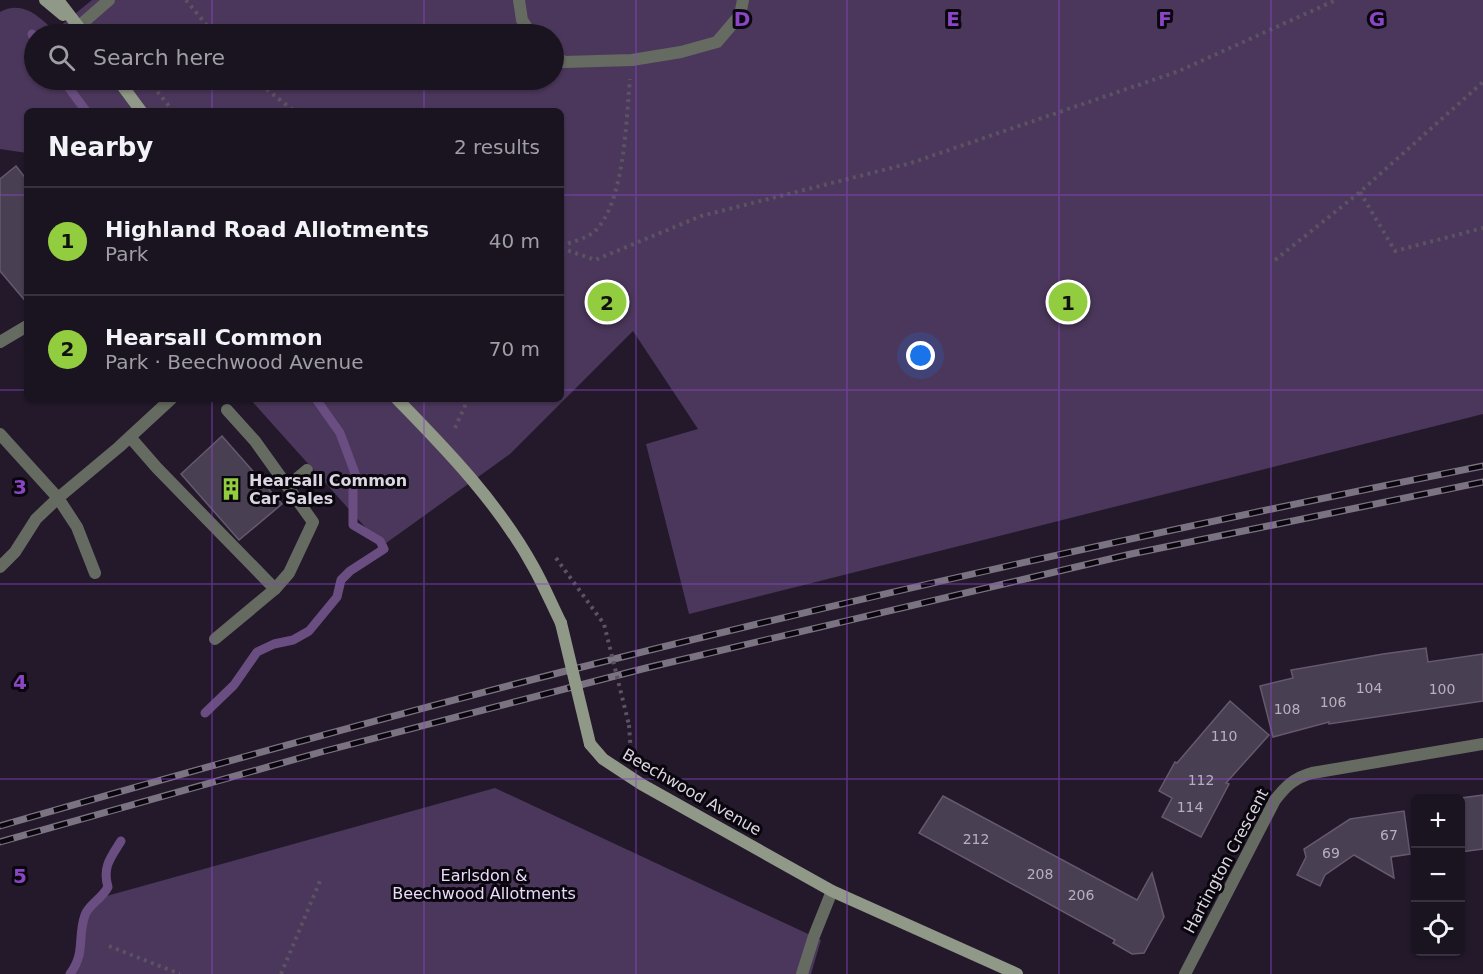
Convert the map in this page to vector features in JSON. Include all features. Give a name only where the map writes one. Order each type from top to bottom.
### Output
[{"type":"street","points":[[45,0],[73,24]]},
{"type":"street","points":[[58,0],[76,24]]},
{"type":"street","points":[[87,24],[109,0]]},
{"type":"street","points":[[519,0],[525,24]]},
{"type":"street","points":[[564,62],[632,60],[681,52],[717,42],[740,15],[743,0]]},
{"type":"street","points":[[125,90],[139,108]]},
{"type":"street","points":[[0,342],[24,328]]},
{"type":"street","points":[[0,567],[15,552],[36,519],[168,402]]},
{"type":"street","name":"Beechwood Avenue","points":[[400,402],[446,449],[495,509],[534,568],[561,623],[590,744],[603,759],[641,784],[832,891],[1017,974]]},
{"type":"street","points":[[215,639],[275,589],[289,573],[313,522],[255,441],[227,411]]},
{"type":"street","points":[[0,434],[58,498],[77,527],[95,573]]},
{"type":"street","points":[[130,437],[157,468],[275,589]]},
{"type":"street","points":[[288,486],[307,470]]},
{"type":"street","name":"Hartington Crescent","points":[[1185,974],[1275,800],[1287,785],[1299,777],[1312,773],[1483,744]]},
{"type":"street","points":[[802,974],[832,891]]},
{"type":"path","points":[[186,0],[206,24]]},
{"type":"path","points":[[564,248],[595,260],[701,216],[911,163],[1179,71],[1336,0]]},
{"type":"path","points":[[564,246],[595,232],[613,202],[623,154],[632,60]]},
{"type":"path","points":[[1275,260],[1360,192],[1483,82]]},
{"type":"path","points":[[156,90],[171,108]]},
{"type":"path","points":[[268,90],[290,108]]},
{"type":"path","points":[[1360,192],[1395,252],[1483,228]]},
{"type":"path","points":[[446,449],[467,402]]},
{"type":"path","points":[[556,558],[604,624],[630,725]]},
{"type":"path","points":[[281,974],[320,881]]},
{"type":"path","points":[[109,946],[180,974]]},
{"type":"green space","points":[[92,0],[1483,0],[1483,414],[689,614],[646,444],[698,429],[633,331],[564,400],[564,108],[24,108],[24,153],[0,149],[0,12],[8,9],[23,9],[46,24],[24,24],[24,90],[564,90],[564,24],[63,24]]},
{"type":"green space","points":[[253,402],[562,402],[510,454],[382,546]]},
{"type":"green space","name":"Earlsdon & Beechwood Allotments","points":[[495,788],[821,940],[811,974],[70,974],[80,953],[86,915],[92,906],[103,897]]},
{"type":"building","points":[[16,166],[24,176],[24,299],[0,271],[0,179]]},
{"type":"building","name":"Hearsall Common Car Sales","points":[[222,436],[282,504],[239,540],[181,474]]},
{"type":"building","points":[[1426,648],[1428,662],[1483,654],[1483,701],[1329,724],[1329,722],[1273,737],[1260,686],[1293,678],[1291,670]]},
{"type":"building","points":[[1230,701],[1269,735],[1226,783],[1229,784],[1201,837],[1162,817],[1172,798],[1159,791],[1175,762],[1177,763]]},
{"type":"building","points":[[1483,795],[1483,849],[1465,851],[1465,797]]},
{"type":"building","points":[[943,796],[1137,900],[1152,873],[1164,917],[1144,953],[1132,954],[1113,943],[1115,940],[919,833]]},
{"type":"building","points":[[1404,811],[1410,854],[1391,857],[1394,878],[1354,855],[1325,875],[1320,886],[1297,875],[1306,857],[1304,849],[1350,819]]},
{"type":"waterway","points":[[70,90],[84,108]]},
{"type":"waterway","points":[[205,713],[234,685],[257,652],[274,644],[293,640],[309,631],[337,597],[341,580],[350,571],[384,549],[380,541],[353,525],[353,490],[356,476],[340,433],[318,402]]},
{"type":"waterway","points":[[70,974],[80,952],[85,915],[108,887],[107,868],[121,841]]},
{"type":"railway","points":[[0,826],[351,728],[562,672],[791,616],[1021,563],[1483,466]]},
{"type":"railway","points":[[0,842],[321,752],[646,668],[1131,554],[1483,482]]},
{"type":"place","name":"Hearsall Common","points":[[607,302]]},
{"type":"place","name":"Highland Road Allotments","points":[[1068,302]]},
{"type":"place","name":"Hearsall Common Car Sales","points":[[231,489]]}]
